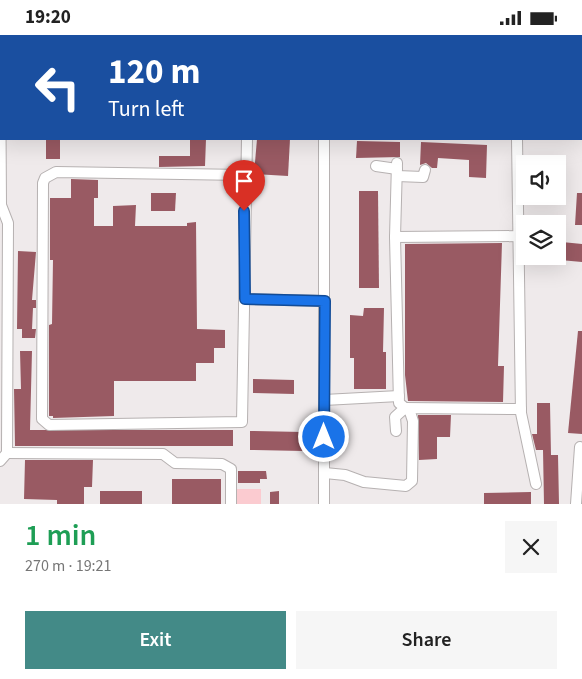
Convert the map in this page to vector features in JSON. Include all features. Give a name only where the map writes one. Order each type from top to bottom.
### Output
[{"type":"street","points":[[1,140],[1,205],[8,223],[4,457],[163,454],[175,463],[222,464],[231,469],[231,504]]},
{"type":"street","points":[[244,175],[56,172],[45,178],[43,183],[42,419],[49,425],[242,422],[246,140]]},
{"type":"street","points":[[324,140],[324,504]]},
{"type":"street","points":[[516,140],[520,215]]},
{"type":"street","points":[[376,166],[397,169],[423,177],[425,170]]},
{"type":"street","points":[[325,473],[346,475],[364,482],[409,484],[412,481],[413,421],[410,412],[399,403],[395,237],[397,169]]},
{"type":"street","points":[[395,237],[516,236]]},
{"type":"street","points":[[521,265],[520,409],[536,484]]},
{"type":"street","points":[[245,299],[325,301]]},
{"type":"street","points":[[324,400],[399,396]]},
{"type":"street","points":[[396,431],[395,417],[405,408],[520,409]]},
{"type":"street","points":[[576,504],[580,447]]},
{"type":"shaded area","points":[[236,489],[261,489],[261,504],[236,504]]},
{"type":"building","points":[[46,140],[60,140],[60,159],[46,159]]},
{"type":"building","points":[[190,140],[206,140],[205,166],[159,167],[159,156],[190,156]]},
{"type":"building","points":[[257,140],[290,140],[288,176],[254,174]]},
{"type":"building","points":[[357,141],[400,142],[400,157],[356,158]]},
{"type":"building","points":[[421,142],[487,145],[486,178],[469,177],[469,160],[438,158],[437,168],[432,168],[426,163],[420,165]]},
{"type":"building","points":[[71,179],[98,180],[98,198],[94,198],[94,226],[113,226],[113,206],[136,205],[135,226],[187,226],[187,223],[196,222],[197,329],[225,330],[225,348],[214,348],[214,363],[196,363],[196,381],[114,381],[114,416],[53,418],[53,416],[49,416],[49,325],[52,324],[53,260],[50,260],[50,198],[71,198]]},
{"type":"building","points":[[359,191],[378,191],[379,288],[359,288]]},
{"type":"building","points":[[151,193],[176,193],[175,211],[151,211]]},
{"type":"building","points":[[577,193],[582,193],[582,225],[575,225]]},
{"type":"building","points":[[566,242],[582,244],[582,262],[566,261]]},
{"type":"building","points":[[502,243],[498,366],[504,366],[503,402],[408,401],[405,375],[405,244]]},
{"type":"building","points":[[18,251],[36,252],[32,300],[36,300],[36,308],[33,308],[32,329],[36,329],[35,338],[22,338],[22,329],[17,329]]},
{"type":"building","points":[[364,308],[384,308],[383,352],[386,352],[386,389],[354,389],[354,358],[350,358],[350,315],[363,316]]},
{"type":"building","points":[[578,331],[582,331],[582,434],[568,433]]},
{"type":"building","points":[[20,351],[32,351],[30,430],[233,430],[233,446],[15,446],[14,389],[21,389]]},
{"type":"building","points":[[253,379],[294,380],[294,394],[253,393]]},
{"type":"building","points":[[537,403],[550,403],[551,455],[558,455],[559,504],[544,504],[543,450],[536,450],[532,434],[537,434]]},
{"type":"building","points":[[418,415],[451,415],[450,437],[437,437],[437,459],[419,460]]},
{"type":"building","points":[[250,431],[303,432],[303,451],[250,450]]},
{"type":"building","points":[[25,460],[93,460],[92,487],[84,487],[84,504],[57,504],[57,500],[24,499]]},
{"type":"building","points":[[238,471],[266,471],[267,479],[260,479],[260,483],[238,483]]},
{"type":"building","points":[[172,479],[221,479],[221,504],[172,504]]},
{"type":"building","points":[[100,491],[142,491],[142,504],[100,504]]},
{"type":"building","points":[[279,491],[279,504],[270,504],[270,492]]},
{"type":"building","points":[[531,492],[531,504],[484,504],[484,493]]},
{"type":"route","points":[[244,211],[245,299],[325,301],[324,437]]}]
